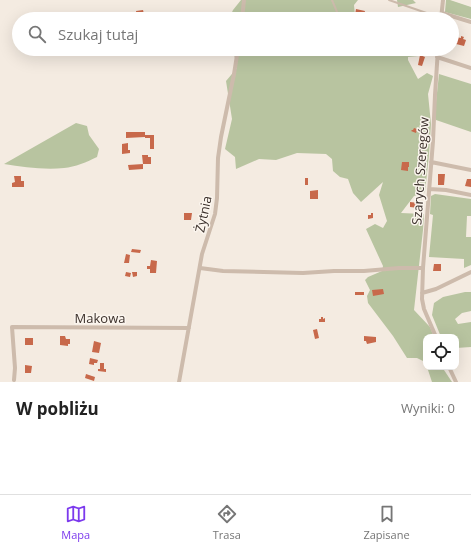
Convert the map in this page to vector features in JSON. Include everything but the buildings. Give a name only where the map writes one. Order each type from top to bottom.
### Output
[{"type":"street","points":[[243,12],[244,0]]},
{"type":"street","points":[[442,12],[443,0]]},
{"type":"street","points":[[459,20],[471,22]]},
{"type":"street","name":"Żytnia","points":[[178,382],[202,254],[215,214],[218,158],[237,56]]},
{"type":"street","points":[[438,56],[471,68]]},
{"type":"street","name":"Szarych Szeregów","points":[[435,334],[424,309],[422,293],[438,56]]},
{"type":"street","points":[[431,162],[471,170]]},
{"type":"street","points":[[429,189],[446,190],[471,195]]},
{"type":"street","points":[[200,268],[223,271],[303,273],[334,271],[364,272],[399,268],[423,268]]},
{"type":"street","points":[[422,293],[436,289],[471,272]]},
{"type":"street","name":"Makowa","points":[[14,380],[15,368],[12,327],[189,328]]},
{"type":"street","points":[[450,370],[456,382]]},
{"type":"lane","points":[[332,0],[337,12]]},
{"type":"lane","points":[[389,0],[426,12]]},
{"type":"green space","points":[[241,0],[358,0],[354,5],[355,12],[232,12]]},
{"type":"green space","points":[[397,0],[413,0],[416,3],[398,7]]},
{"type":"green space","points":[[446,0],[450,0],[471,7],[471,19],[459,16],[459,12],[445,12]]},
{"type":"green space","points":[[234,56],[419,56],[408,57],[408,60],[418,79],[427,73],[433,76],[428,94],[431,124],[425,192],[414,196],[401,213],[424,214],[414,310],[430,327],[433,334],[423,334],[423,361],[417,358],[407,358],[393,336],[368,303],[367,296],[370,290],[365,280],[368,277],[382,271],[383,266],[366,229],[375,224],[383,228],[387,221],[379,195],[383,182],[361,202],[353,193],[348,179],[340,177],[333,171],[332,159],[326,154],[297,153],[276,160],[259,159],[236,169],[235,157],[225,149],[232,119],[226,81],[237,68]]},
{"type":"green space","points":[[439,74],[471,84],[471,132],[436,120]]},
{"type":"green space","points":[[76,123],[87,126],[89,135],[99,149],[97,157],[72,167],[56,169],[4,164]]},
{"type":"green space","points":[[435,194],[471,199],[471,216],[467,216],[466,237],[471,237],[471,265],[464,268],[464,259],[429,257],[433,215],[430,214],[431,196]]},
{"type":"green space","points":[[471,292],[471,311],[462,313],[455,319],[458,324],[471,322],[471,347],[459,348],[459,334],[440,334],[432,315],[434,303],[443,297]]},
{"type":"green space","points":[[428,370],[444,370],[452,382],[432,382]]}]
